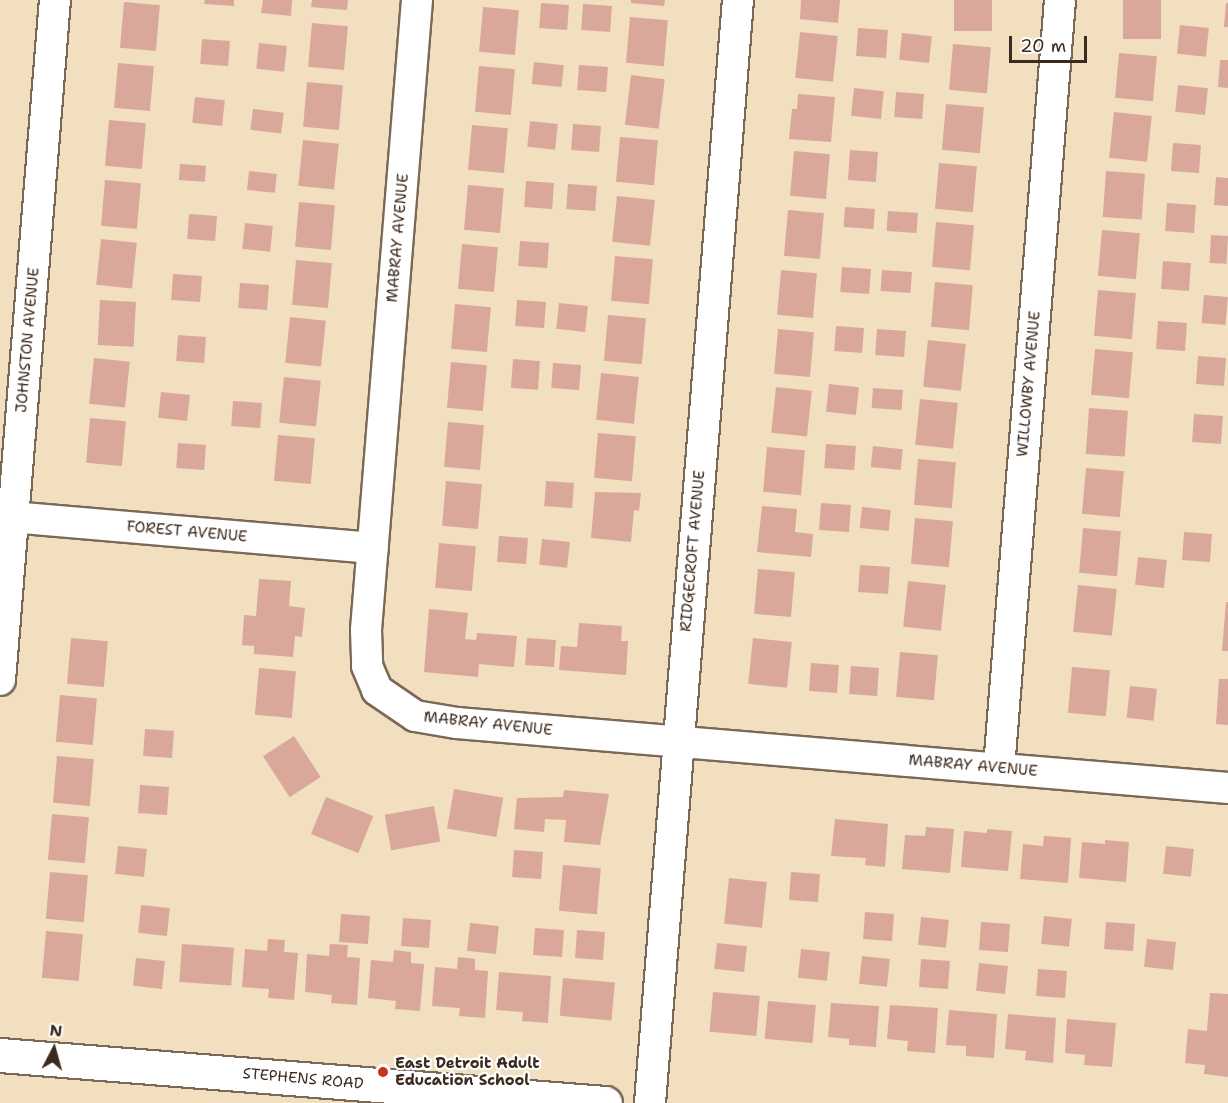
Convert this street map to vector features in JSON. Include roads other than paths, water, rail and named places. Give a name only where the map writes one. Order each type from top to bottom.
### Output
[{"type":"street","name":"JOHNSTON AVENUE","points":[[0,680],[7,517],[55,0]]},
{"type":"street","name":"MABRAY AVENUE","points":[[417,0],[373,548],[367,666],[377,690],[398,707],[415,716],[457,723],[1228,788]]},
{"type":"street","name":"RIDGECROFT AVENUE","points":[[650,1103],[738,0]]},
{"type":"street","name":"WILLOWBY AVENUE","points":[[999,768],[1059,0]]},
{"type":"street","name":"FOREST AVENUE","points":[[7,517],[373,548]]},
{"type":"street","name":"STEPHENS ROAD","points":[[0,1054],[605,1103]]},
{"type":"place","name":"East Detroit Adult Education School","points":[[383,1072]]}]
